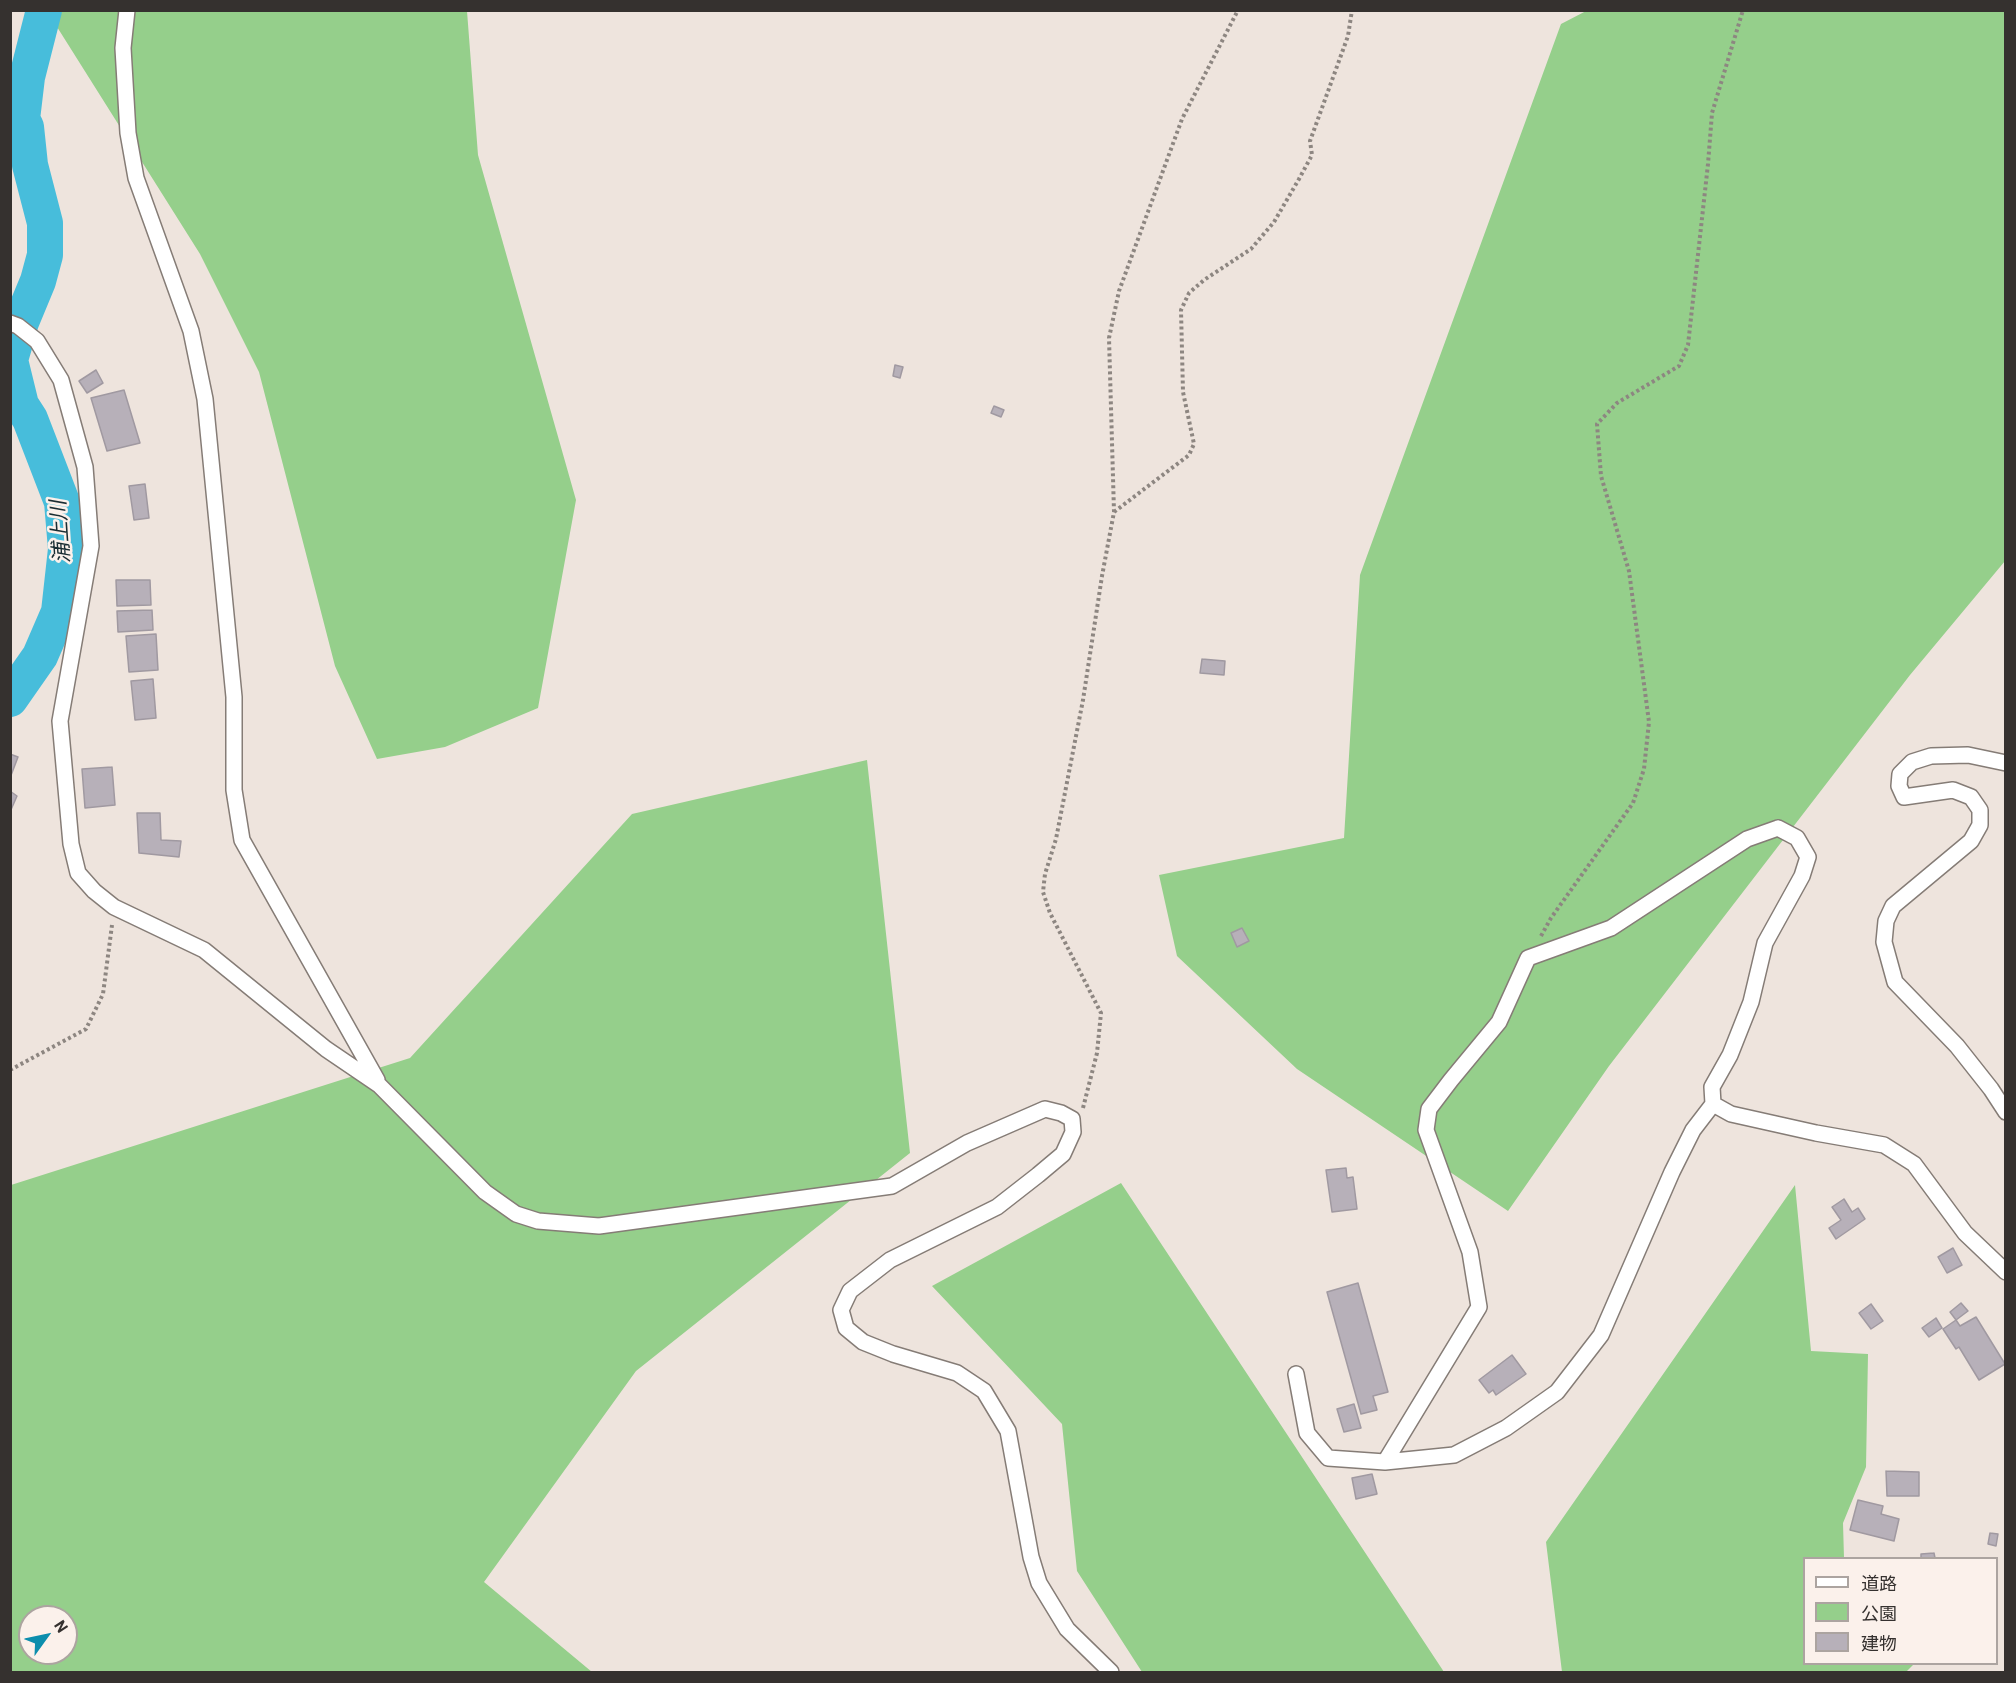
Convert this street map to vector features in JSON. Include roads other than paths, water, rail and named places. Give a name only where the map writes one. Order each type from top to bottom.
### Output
[{"type":"street","points":[[127,10],[123,48],[128,133],[136,178],[191,330],[206,399],[234,698],[234,790],[242,840],[379,1085]]},
{"type":"street","points":[[10,323],[18,326],[37,341],[61,380],[85,467],[91,546],[60,722],[71,844],[78,873],[94,891],[114,907],[204,950],[326,1049],[379,1085],[485,1192],[516,1214],[538,1221],[599,1226],[892,1186],[967,1143],[1045,1109],[1061,1113],[1072,1119],[1074,1132],[1063,1154],[1038,1175],[997,1206],[890,1260],[850,1291],[841,1311],[846,1328],[863,1342],[893,1354],[957,1373],[984,1391],[1008,1431],[1031,1557],[1039,1583],[1067,1629],[1111,1672]]},
{"type":"street","points":[[2006,763],[1968,755],[1931,756],[1912,762],[1900,774],[1899,786],[1904,797],[1953,790],[1971,797],[1980,810],[1980,825],[1971,841],[1893,906],[1886,921],[1884,942],[1895,982],[1957,1046],[1991,1089],[2006,1113]]},
{"type":"street","points":[[1296,1374],[1307,1432],[1328,1458],[1386,1462],[1454,1455],[1506,1428],[1557,1392],[1601,1335],[1645,1229],[1672,1172],[1693,1130],[1713,1104],[1713,1088],[1730,1055],[1751,1002],[1764,943],[1803,876],[1808,857],[1797,838],[1778,828],[1747,838],[1611,928],[1528,958],[1499,1022],[1429,1109],[1426,1130],[1470,1252],[1479,1307],[1386,1462]]},
{"type":"street","points":[[1713,1104],[1731,1114],[1884,1145],[1914,1164],[1965,1233],[2006,1272]]},
{"type":"waterway","name":"浦上川","points":[[10,360],[45,255],[45,223],[30,165],[26,127],[22,119],[27,77],[44,10]]},
{"type":"waterway","name":"浦上川","points":[[10,360],[21,405],[30,419],[62,502],[66,549],[59,612],[40,656],[10,699]]}]
